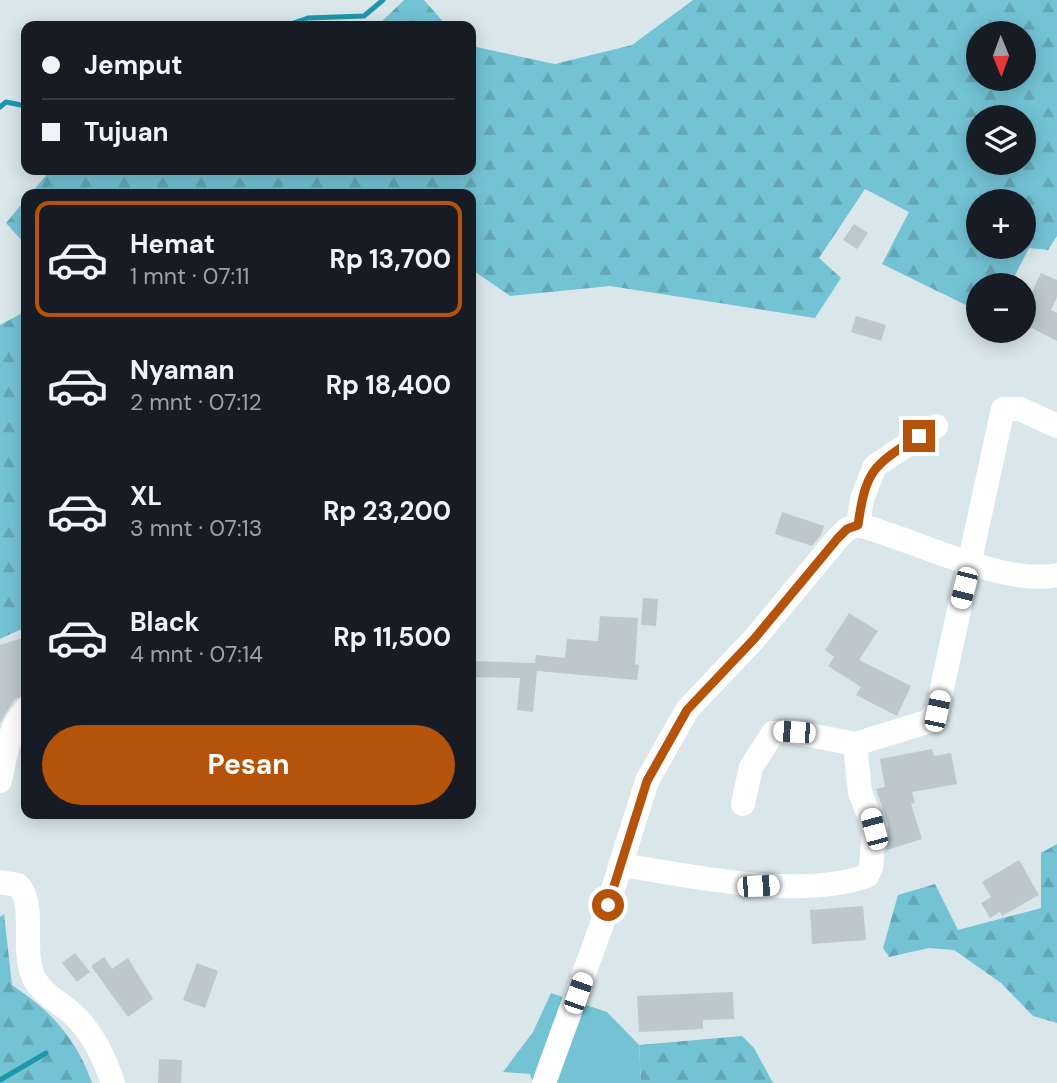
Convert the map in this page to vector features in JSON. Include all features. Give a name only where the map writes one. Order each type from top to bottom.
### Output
[{"type":"street","points":[[743,804],[751,767],[773,733],[794,732],[855,744],[933,719],[1003,409],[1020,409],[1057,426]]},
{"type":"street","points":[[858,525],[862,499],[875,466],[936,426]]},
{"type":"street","points":[[544,1083],[621,865],[647,781],[687,710],[755,638],[847,529],[858,525],[970,564],[1030,576],[1057,575]]},
{"type":"street","points":[[0,781],[9,736],[21,715]]},
{"type":"street","points":[[621,865],[758,886],[849,882],[867,876],[871,868],[874,829],[860,792],[855,744]]},
{"type":"street","points":[[0,882],[18,885],[26,898],[29,962],[36,983],[74,1015],[90,1033],[103,1055],[113,1083]]},
{"type":"green space","points":[[404,0],[424,0],[443,21],[382,21]]},
{"type":"green space","points":[[693,0],[1057,0],[1057,236],[1048,250],[1036,249],[1036,189],[966,189],[966,259],[1023,259],[1016,273],[966,273],[966,305],[882,264],[909,212],[865,189],[819,258],[841,278],[815,318],[610,286],[510,296],[476,272],[476,189],[34,189],[47,175],[476,175],[476,47],[555,64],[632,45]]},
{"type":"green space","points":[[21,205],[21,240],[6,223]]},
{"type":"green space","points":[[21,314],[21,629],[0,639],[0,325]]},
{"type":"green space","points":[[1057,844],[1057,1023],[1033,1016],[1001,983],[954,950],[929,948],[889,957],[883,948],[898,895],[935,884],[958,930],[1041,908],[1041,853]]},
{"type":"green space","points":[[4,914],[12,985],[39,1005],[61,1027],[78,1052],[92,1083],[0,1083],[0,917]]},
{"type":"green space","points":[[551,993],[607,1012],[639,1045],[641,1083],[533,1083],[530,1074],[503,1072],[533,1032]]},
{"type":"green space","points":[[742,1036],[754,1048],[773,1083],[641,1083],[639,1045]]},
{"type":"building","points":[[854,224],[868,233],[857,249],[843,240]]},
{"type":"building","points":[[1041,273],[1057,280],[1057,297],[1051,310],[1057,313],[1057,341],[1036,330],[1036,283]]},
{"type":"building","points":[[856,316],[886,325],[881,341],[851,332]]},
{"type":"building","points":[[782,512],[824,526],[812,546],[775,534]]},
{"type":"building","points":[[643,598],[658,599],[656,626],[641,625]]},
{"type":"building","points":[[849,613],[878,631],[859,660],[911,686],[897,716],[856,695],[861,687],[828,666],[834,657],[825,650]]},
{"type":"building","points":[[600,616],[638,618],[635,664],[639,665],[637,680],[537,671],[533,712],[517,710],[520,678],[476,677],[476,661],[535,663],[536,655],[565,658],[567,639],[598,641]]},
{"type":"building","points":[[21,639],[21,696],[14,700],[0,723],[0,645]]},
{"type":"building","points":[[932,749],[934,756],[951,753],[957,784],[912,792],[915,803],[911,804],[922,839],[887,850],[888,824],[876,789],[885,787],[880,759]]},
{"type":"building","points":[[1019,860],[1039,895],[1002,916],[1000,912],[990,918],[981,903],[991,897],[982,882]]},
{"type":"building","points":[[863,906],[866,940],[812,944],[810,910]]},
{"type":"building","points":[[75,953],[90,972],[77,982],[62,963]]},
{"type":"building","points":[[104,957],[112,969],[128,958],[153,999],[128,1017],[91,966]]},
{"type":"building","points":[[197,963],[218,971],[205,1008],[183,1000]]},
{"type":"building","points":[[733,992],[734,1019],[703,1020],[703,1029],[639,1032],[637,996]]},
{"type":"building","points":[[159,1059],[182,1060],[181,1083],[158,1083]]},
{"type":"waterway","points":[[299,21],[308,18],[364,16],[383,0]]},
{"type":"waterway","points":[[0,107],[6,102],[21,105]]},
{"type":"waterway","points":[[0,1080],[46,1053]]},
{"type":"route","points":[[608,905],[647,781],[687,710],[755,638],[798,582],[838,538],[847,529],[858,525],[862,499],[875,466],[919,436]]}]
